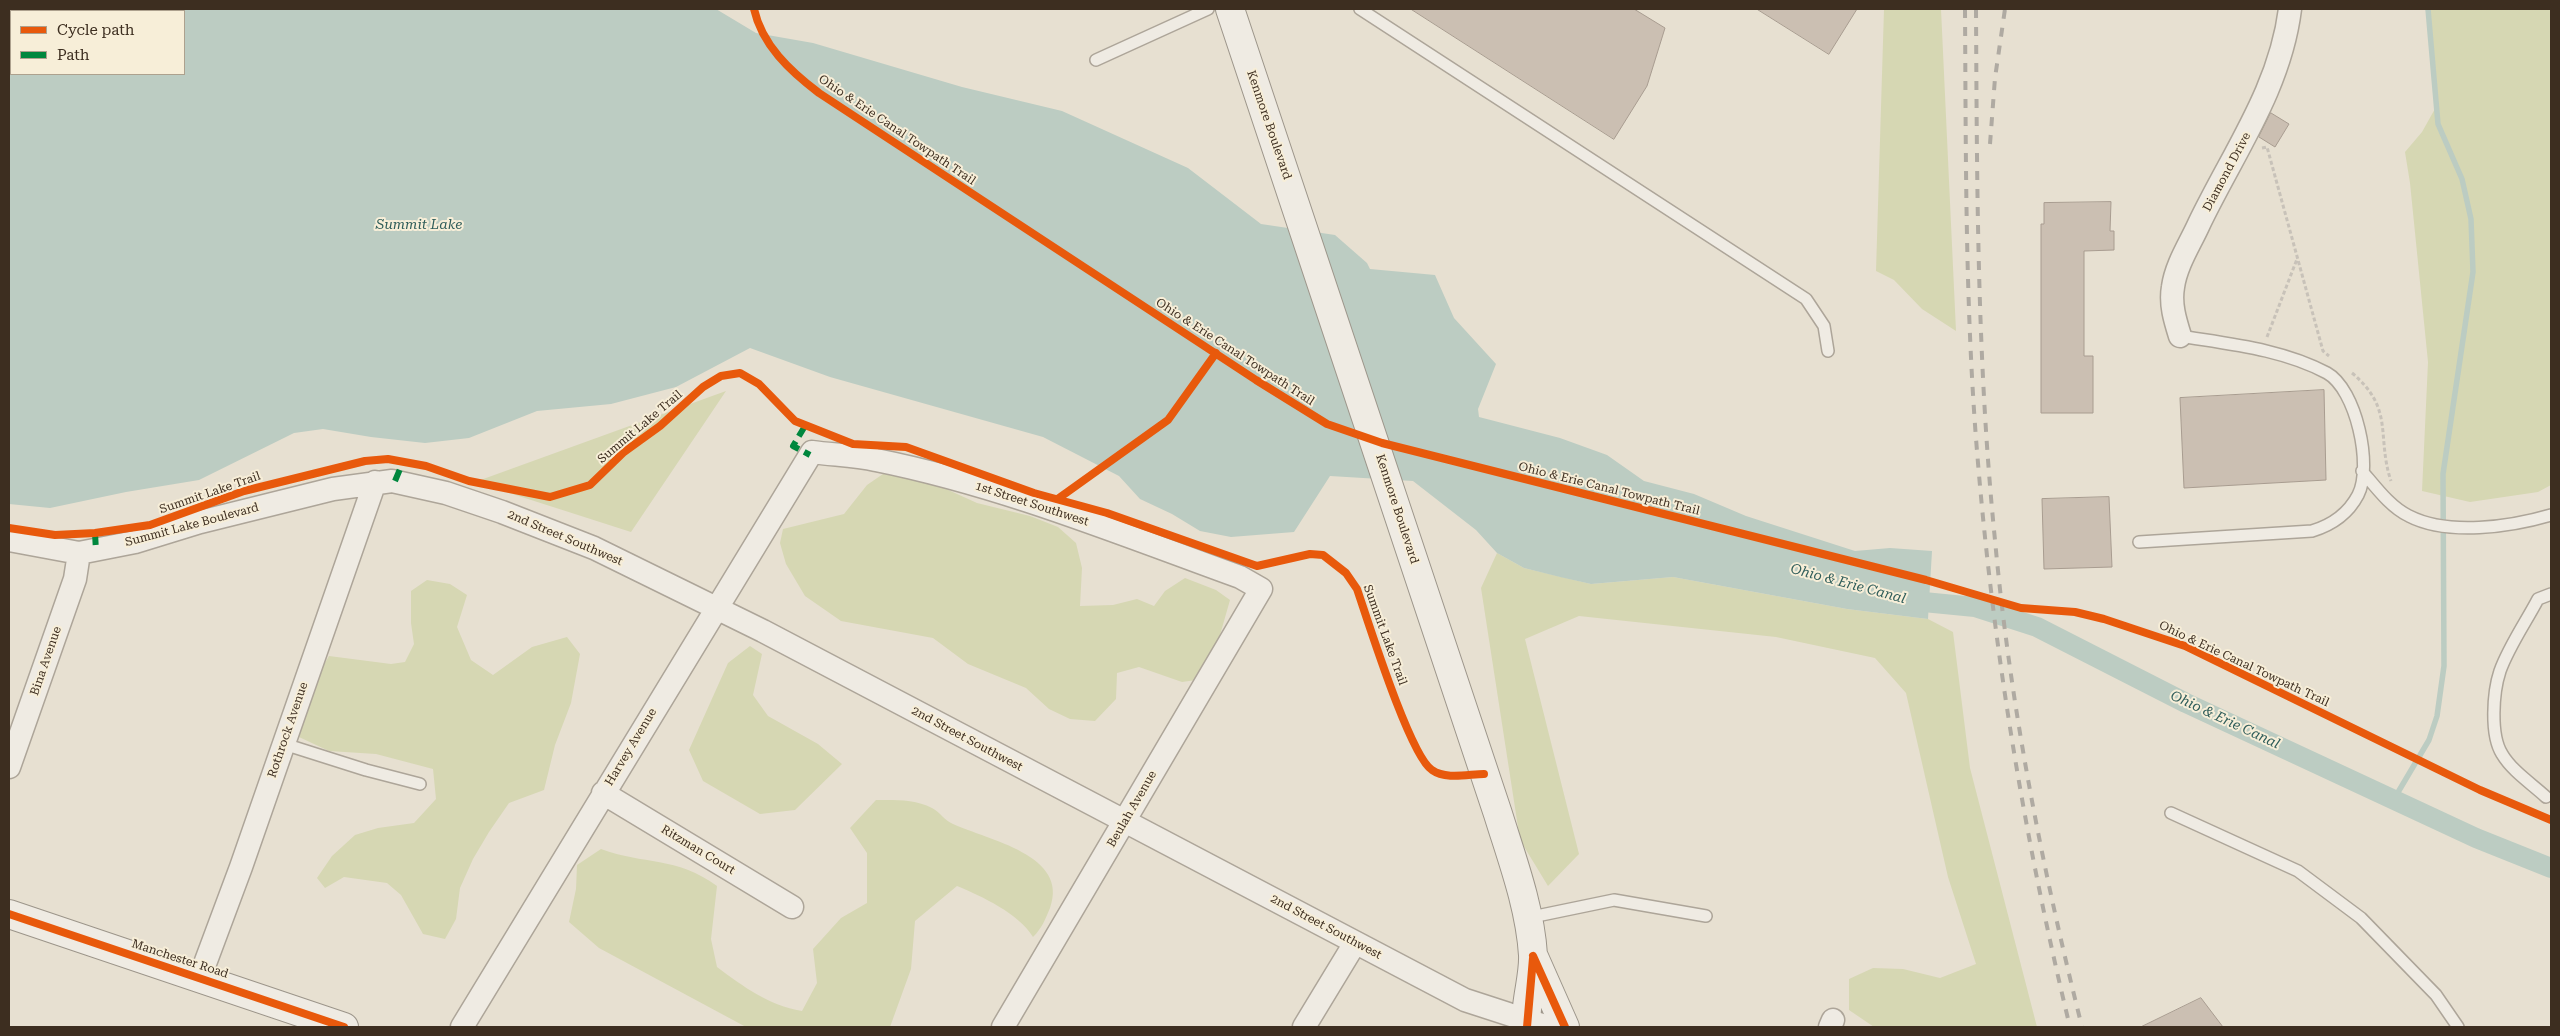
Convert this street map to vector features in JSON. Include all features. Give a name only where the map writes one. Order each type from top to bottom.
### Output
[{"type":"main road","name":"Kenmore Boulevard","points":[[1230,9],[1498,814],[1527,918],[1533,956],[1534,1025]]},
{"type":"main road","name":"Manchester Road","points":[[9,914],[344,1027]]},
{"type":"main road","name":"Kenmore Boulevard","points":[[1533,956],[1565,1027]]},
{"type":"street","name":"Diamond Drive","points":[[2180,336],[2172,301],[2177,271],[2207,208],[2256,118],[2280,58],[2290,9]]},
{"type":"street","name":"1st Street Southwest","points":[[802,468],[812,452],[874,459],[960,480],[1065,514],[1231,574],[1260,589]]},
{"type":"street","name":"Harvey Avenue","points":[[462,1027],[802,468]]},
{"type":"street","name":"2nd Street Southwest","points":[[375,482],[395,481],[446,493],[502,512],[594,548],[716,608],[1465,1000],[1534,1025]]},
{"type":"street","name":"Summit Lake Boulevard","points":[[9,540],[78,553],[135,542],[308,494],[375,482]]},
{"type":"street","name":"Rothrock Avenue","points":[[200,977],[284,744],[375,482]]},
{"type":"street","name":"Bina Avenue","points":[[9,767],[75,579],[78,553]]},
{"type":"street","name":"Beulah Avenue","points":[[1003,1027],[1260,589]]},
{"type":"street","name":"Ritzman Court","points":[[603,793],[792,907]]},
{"type":"street","points":[[1304,1027],[1355,943]]},
{"type":"lane","points":[[1096,60],[1208,9]]},
{"type":"lane","points":[[1360,9],[1806,299],[1824,326],[1828,351]]},
{"type":"lane","points":[[2139,542],[2288,534],[2326,527],[2347,511],[2355,500],[2361,486],[2362,471],[2358,419],[2340,382],[2326,373],[2262,350],[2180,336]]},
{"type":"lane","points":[[2362,471],[2381,493],[2406,515],[2424,523],[2459,526],[2518,524],[2551,515]]},
{"type":"lane","points":[[2546,797],[2519,774],[2502,754],[2495,734],[2494,714],[2500,672],[2538,599],[2551,594]]},
{"type":"lane","points":[[284,744],[366,770],[420,784]]},
{"type":"lane","points":[[2171,813],[2298,871],[2361,918],[2436,995],[2458,1027]]},
{"type":"lane","points":[[1527,918],[1614,900],[1706,916]]},
{"type":"path","points":[[2257,149],[2267,145],[2323,351],[2334,359]]},
{"type":"path","points":[[2262,350],[2297,258]]},
{"type":"path","points":[[2349,371],[2364,384],[2376,399],[2381,412],[2388,472],[2394,489],[2408,504],[2406,515]]},
{"type":"green space","points":[[1884,9],[1941,9],[1956,331],[1922,309],[1894,280],[1876,271]]},
{"type":"green space","points":[[2428,9],[2551,9],[2551,485],[2538,492],[2470,502],[2422,491],[2428,362],[2410,183],[2405,152],[2422,132],[2436,107]]},
{"type":"green space","points":[[726,391],[631,532],[475,482]]},
{"type":"green space","points":[[883,474],[924,479],[977,503],[1030,516],[1058,527],[1076,543],[1082,568],[1080,606],[1113,605],[1137,599],[1154,606],[1165,591],[1185,578],[1216,590],[1230,600],[1218,642],[1196,680],[1182,682],[1139,667],[1117,673],[1116,699],[1095,721],[1070,719],[1049,709],[1026,688],[968,664],[933,638],[841,621],[805,596],[786,564],[780,543],[783,529],[844,514],[867,485]]},
{"type":"green space","points":[[1497,553],[1524,568],[1591,584],[1673,577],[1847,609],[1928,619],[1953,632],[1970,768],[2037,1027],[1874,1027],[1849,1010],[1849,979],[1873,968],[1903,969],[1940,978],[1976,964],[1948,877],[1906,693],[1875,658],[1776,637],[1579,616],[1525,639],[1579,854],[1548,886],[1520,840],[1481,588]]},
{"type":"green space","points":[[427,580],[450,584],[467,595],[457,627],[471,660],[493,675],[532,647],[567,637],[580,654],[571,703],[555,745],[544,790],[509,803],[489,832],[473,859],[460,888],[456,919],[445,939],[423,934],[401,895],[387,883],[344,877],[325,888],[317,878],[332,856],[355,835],[378,828],[414,823],[436,799],[433,769],[376,754],[329,751],[299,737],[313,683],[329,656],[391,664],[405,662],[414,644],[411,623],[411,591]]},
{"type":"green space","points":[[750,646],[762,654],[753,695],[768,716],[818,744],[842,764],[795,810],[760,814],[703,781],[689,750],[728,663]]},
{"type":"green space","points":[[876,800],[905,801],[925,805],[935,810],[950,823],[1022,852],[1037,862],[1048,875],[1053,890],[1050,908],[1041,927],[1033,937],[1009,913],[957,886],[915,921],[911,969],[890,1027],[746,1027],[599,948],[569,922],[576,889],[577,865],[601,849],[674,865],[688,870],[702,876],[717,886],[711,939],[717,967],[767,1000],[802,1011],[817,983],[813,949],[841,918],[867,903],[867,853],[850,828]]},
{"type":"water","name":"Summit Lake","points":[[9,9],[716,9],[756,33],[813,43],[962,87],[1062,111],[1188,168],[1261,224],[1335,235],[1367,263],[1370,269],[1435,275],[1454,318],[1496,364],[1478,409],[1479,417],[1560,438],[1607,455],[1644,481],[1694,494],[1746,516],[1855,551],[1890,548],[1932,551],[1928,619],[1847,609],[1673,577],[1591,584],[1524,568],[1497,553],[1476,530],[1413,481],[1330,476],[1294,532],[1231,537],[1200,531],[1172,514],[1140,499],[1119,476],[1043,437],[830,377],[750,348],[676,387],[611,404],[537,411],[469,438],[425,443],[323,429],[294,433],[199,480],[126,492],[50,508],[9,504]]},
{"type":"building","points":[[1411,9],[1634,9],[1665,28],[1647,86],[1614,139]]},
{"type":"building","points":[[1757,9],[1857,9],[1829,54]]},
{"type":"building","points":[[2271,113],[2289,124],[2275,147],[2259,137]]},
{"type":"building","points":[[2111,202],[2110,231],[2114,231],[2114,250],[2084,251],[2084,356],[2093,356],[2093,413],[2041,413],[2041,224],[2044,224],[2044,203]]},
{"type":"building","points":[[2324,390],[2326,480],[2184,488],[2180,398]]},
{"type":"building","points":[[2109,497],[2112,567],[2044,569],[2042,499]]},
{"type":"building","points":[[2201,998],[2223,1027],[2141,1027]]},
{"type":"waterway","points":[[2394,799],[2429,740],[2437,716],[2444,666],[2443,474],[2473,272],[2471,219],[2462,179],[2438,124],[2428,9]]},
{"type":"waterway","name":"Ohio & Erie Canal","points":[[1903,600],[1975,607],[2037,627],[2186,703],[2476,838],[2551,868]]},
{"type":"railway","points":[[1965,9],[1968,293],[1978,463],[1985,534],[2002,676],[2025,817],[2070,1027]]},
{"type":"railway","points":[[1976,9],[1981,341],[1989,474],[2001,601],[2029,785],[2067,967],[2082,1027]]},
{"type":"railway","points":[[1990,144],[1995,78],[2005,9]]},
{"type":"marked path","points":[[805,426],[793,446],[810,455]]},
{"type":"marked path","points":[[395,481],[403,462]]},
{"type":"marked path","points":[[95,533],[96,551]]},
{"type":"cycle path","name":"Ohio & Erie Canal Towpath Trail","points":[[754,9],[763,34],[770,46],[798,76],[819,93],[1256,380],[1327,424],[1382,443],[1926,580],[2021,608],[2075,612],[2104,619],[2185,646],[2480,790],[2551,820]]},
{"type":"cycle path","name":"Ohio & Erie Canal Towpath Trail","points":[[1059,498],[1168,420],[1216,353]]},
{"type":"cycle path","name":"Summit Lake Trail","points":[[9,528],[55,535],[95,533],[150,525],[244,491],[365,461],[388,459],[426,466],[469,481],[550,497],[590,485],[624,452],[660,426],[703,387],[721,376],[740,373],[759,384],[795,421],[853,444],[906,447],[1034,493],[1107,513],[1257,566],[1310,554],[1323,555],[1346,573],[1357,589],[1390,686],[1423,760],[1432,770],[1444,775],[1484,774]]},
{"type":"cycle path","points":[[9,914],[344,1027]]},
{"type":"cycle path","points":[[1533,956],[1565,1027]]},
{"type":"cycle path","points":[[1527,1027],[1533,958]]}]
